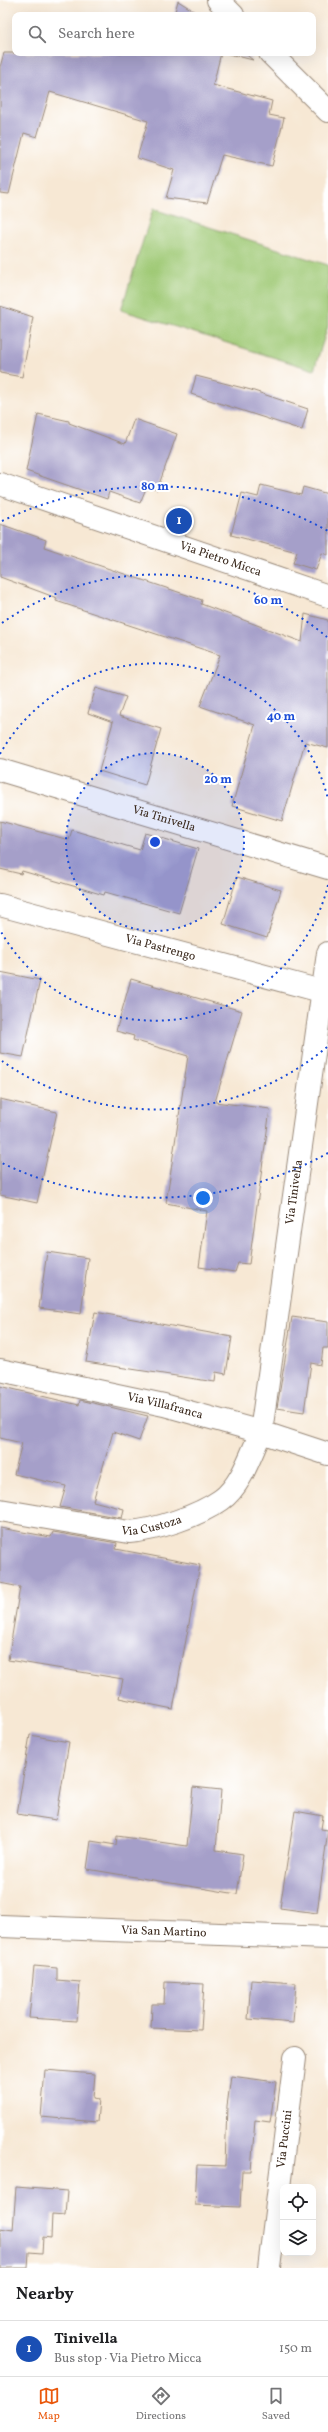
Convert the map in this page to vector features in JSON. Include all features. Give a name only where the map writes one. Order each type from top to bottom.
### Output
[{"type":"street","points":[[218,0],[229,12]]},
{"type":"street","points":[[273,56],[328,111]]},
{"type":"street","name":"Via Pietro Micca","points":[[0,484],[328,596]]},
{"type":"street","name":"Via Tinivella","points":[[0,770],[328,868]]},
{"type":"street","name":"Via Pastrengo","points":[[0,905],[321,992]]},
{"type":"street","name":"Via Tinivella","points":[[261,1432],[321,992],[328,954]]},
{"type":"street","name":"Via Villafranca","points":[[0,1370],[164,1405],[261,1432],[328,1454]]},
{"type":"street","name":"Via Custoza","points":[[0,1510],[129,1532],[145,1531],[190,1515],[221,1500],[234,1486],[261,1432]]},
{"type":"street","name":"Via San Martino","points":[[0,1926],[328,1938]]},
{"type":"street","name":"Via Puccini","points":[[269,2268],[296,2058]]},
{"type":"green space","points":[[153,209],[328,265],[328,326],[314,370],[121,310]]},
{"type":"building","points":[[178,1],[194,12],[175,12]]},
{"type":"building","points":[[4,53],[12,53],[12,56],[220,56],[213,85],[272,101],[269,115],[284,118],[272,166],[222,155],[207,203],[166,198],[174,170],[137,158],[148,121],[50,92],[37,137],[24,133],[9,194],[0,193],[0,67]]},
{"type":"building","points":[[237,56],[248,56],[253,60]]},
{"type":"building","points":[[0,306],[33,317],[22,377],[0,373]]},
{"type":"building","points":[[196,376],[251,390],[308,409],[302,430],[191,394]]},
{"type":"building","points":[[38,414],[69,421],[69,423],[125,444],[134,419],[177,434],[157,490],[147,486],[140,503],[109,492],[107,499],[26,471]]},
{"type":"building","points":[[261,485],[301,495],[303,487],[328,494],[328,555],[322,553],[316,570],[293,563],[297,552],[231,535],[242,493],[258,497]]},
{"type":"building","points":[[0,524],[46,540],[44,547],[202,600],[201,604],[302,642],[305,614],[328,620],[328,748],[305,742],[282,821],[232,806],[255,725],[200,706],[220,655],[56,601],[57,598],[0,577]]},
{"type":"building","points":[[96,688],[126,697],[119,716],[161,729],[145,785],[99,771],[113,722],[88,713]]},
{"type":"building","points":[[0,821],[69,840],[72,830],[140,850],[145,833],[198,849],[179,913],[105,892],[104,895],[22,871],[21,874],[0,869]]},
{"type":"building","points":[[237,877],[281,890],[267,938],[223,924]]},
{"type":"building","points":[[0,972],[40,980],[23,1057],[0,1053]]},
{"type":"building","points":[[131,979],[242,1011],[215,1102],[270,1109],[249,1264],[238,1263],[235,1272],[199,1267],[207,1211],[166,1203],[188,1056],[133,1040],[134,1036],[116,1031]]},
{"type":"building","points":[[0,1099],[57,1112],[37,1203],[0,1195]]},
{"type":"building","points":[[47,1252],[88,1258],[81,1314],[39,1308]]},
{"type":"building","points":[[95,1312],[232,1337],[226,1374],[216,1372],[215,1382],[86,1362]]},
{"type":"building","points":[[292,1317],[328,1322],[328,1348],[323,1348],[321,1365],[311,1363],[304,1412],[277,1408]]},
{"type":"building","points":[[0,1386],[79,1405],[80,1400],[148,1416],[139,1441],[113,1432],[93,1501],[124,1509],[122,1518],[60,1507],[66,1486],[14,1474],[22,1443],[0,1438]]},
{"type":"building","points":[[0,1528],[51,1537],[53,1532],[117,1543],[116,1549],[200,1565],[173,1709],[119,1698],[123,1679],[8,1660],[20,1587],[0,1583]]},
{"type":"building","points":[[30,1735],[69,1742],[56,1820],[17,1814]]},
{"type":"building","points":[[193,1787],[221,1790],[216,1850],[243,1854],[237,1894],[87,1869],[91,1841],[116,1845],[117,1836],[187,1846]]},
{"type":"building","points":[[295,1811],[323,1816],[321,1829],[328,1830],[317,1913],[280,1908]]},
{"type":"building","points":[[34,1966],[57,1968],[57,1980],[80,1982],[77,2021],[29,2018]]},
{"type":"building","points":[[251,1980],[296,1983],[293,2023],[248,2019]]},
{"type":"building","points":[[165,1982],[204,1984],[201,2030],[151,2028],[152,2004],[164,2004]]},
{"type":"building","points":[[45,2070],[95,2074],[93,2098],[99,2099],[97,2122],[41,2117]]},
{"type":"building","points":[[231,2076],[276,2082],[270,2122],[255,2120],[251,2171],[242,2171],[240,2207],[195,2205],[197,2165],[225,2166],[227,2106]]},
{"type":"building","points":[[16,2187],[67,2191],[65,2215],[52,2214],[51,2238],[43,2237],[42,2253],[29,2252],[28,2268],[0,2268],[0,2228],[13,2230]]},
{"type":"place","name":"Tinivella","points":[[179,521]]}]
